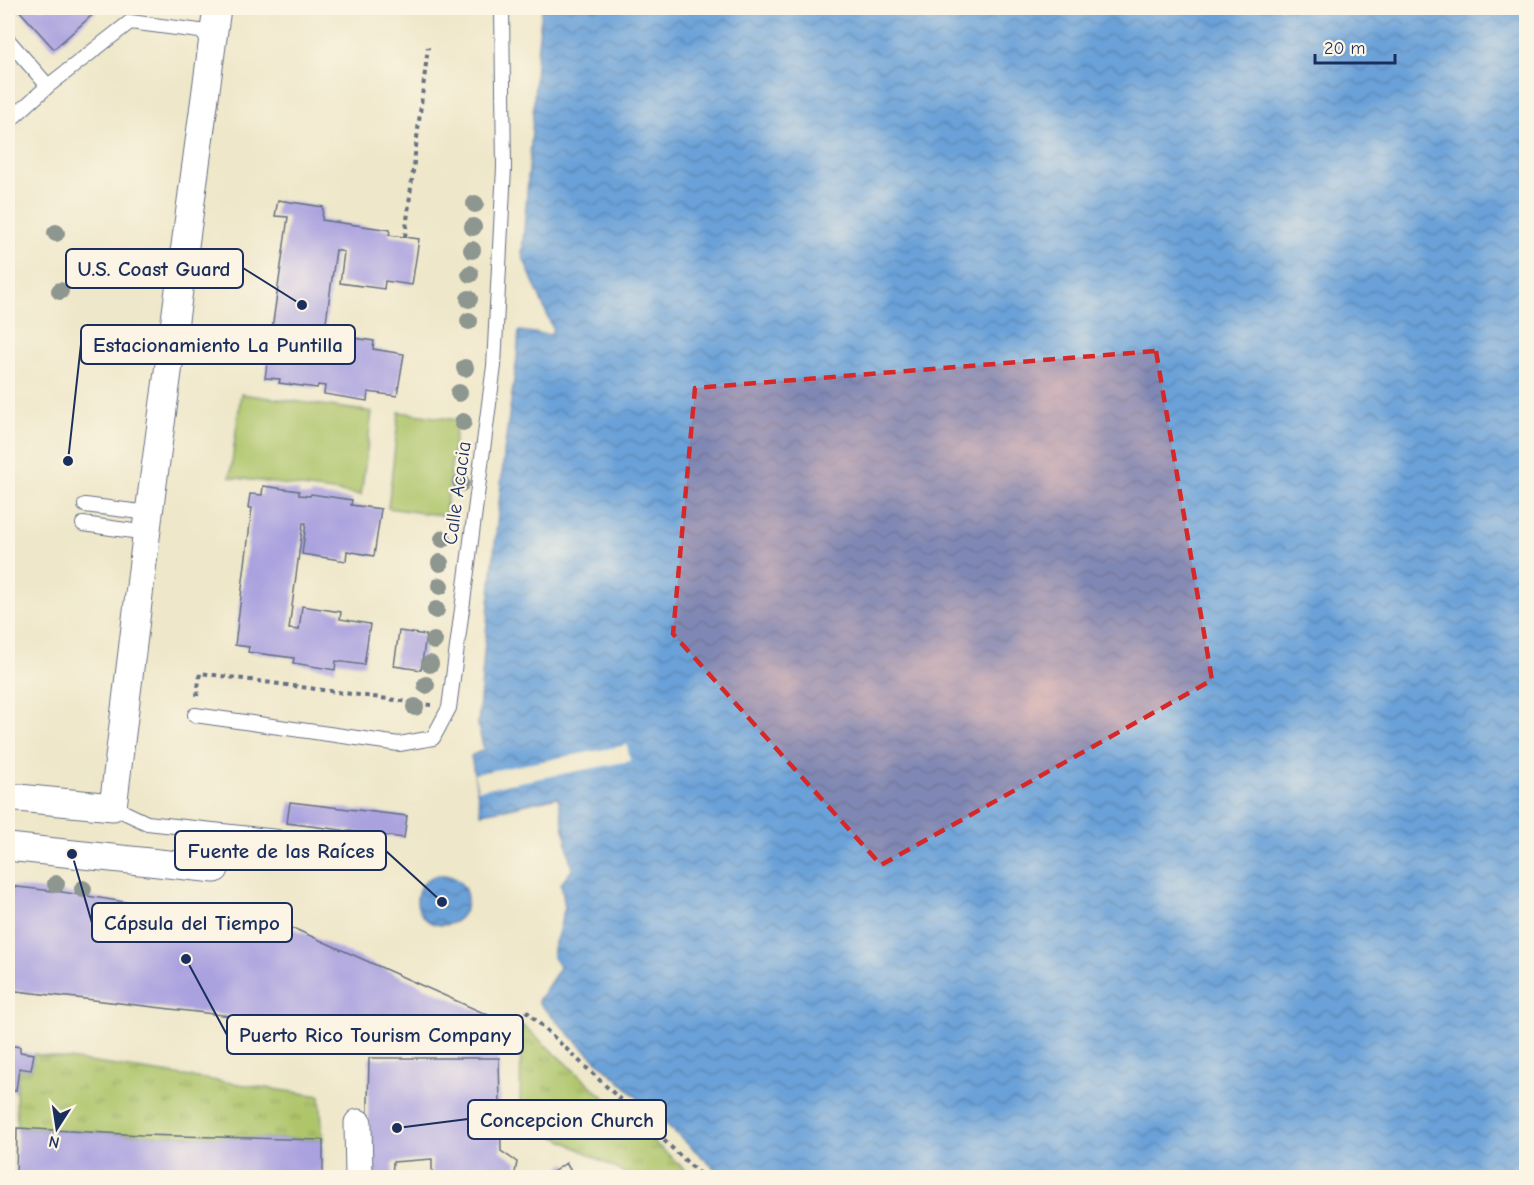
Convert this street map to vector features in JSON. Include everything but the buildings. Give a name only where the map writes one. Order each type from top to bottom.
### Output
[{"type":"street","points":[[8,797],[114,807],[148,523],[216,20]]},
{"type":"street","points":[[8,847],[215,869]]},
{"type":"street","points":[[358,1123],[359,1178]]},
{"type":"lane","name":"Calle Acacia","points":[[195,716],[399,744],[433,738],[449,708],[494,366],[504,168],[501,8]]},
{"type":"lane","points":[[8,122],[48,86],[130,22],[216,20]]},
{"type":"lane","points":[[8,40],[48,86]]},
{"type":"lane","points":[[86,505],[148,523]]},
{"type":"lane","points":[[83,524],[148,523]]},
{"type":"lane","points":[[114,807],[147,823],[279,837]]},
{"type":"path","points":[[405,237],[428,47]]},
{"type":"path","points":[[195,716],[200,673],[449,708]]},
{"type":"path","points":[[526,1011],[704,1178]]},
{"type":"highlighted area","points":[[1156,351],[1212,680],[881,865],[673,634],[695,388]]},
{"type":"green space","points":[[241,394],[372,412],[361,495],[230,477]]},
{"type":"green space","points":[[399,412],[457,420],[445,516],[388,508]]},
{"type":"green space","points":[[521,1026],[525,1027],[691,1175],[689,1177],[632,1177],[520,1118]]},
{"type":"green space","points":[[34,1054],[320,1096],[323,1140],[141,1135],[17,1128],[16,1091],[19,1068],[31,1070]]},
{"type":"water","points":[[542,8],[1526,8],[1526,1177],[724,1177],[580,1045],[541,1005],[538,1001],[560,968],[553,957],[553,949],[565,907],[561,884],[572,870],[558,797],[481,813],[471,756],[484,750],[478,725],[484,653],[519,331],[551,335],[553,329],[522,255]]},
{"type":"water","points":[[447,875],[460,882],[466,890],[466,910],[460,918],[452,924],[437,925],[424,918],[418,910],[417,895],[424,882],[432,876]]},
{"type":"pier","points":[[627,745],[630,761],[478,790],[474,774]]},
{"type":"place","name":"U.S. Coast Guard","points":[[302,305]]},
{"type":"place","name":"Estacionamiento La Puntilla","points":[[68,461]]},
{"type":"place","name":"Cápsula del Tiempo","points":[[72,854]]},
{"type":"place","name":"Fuente de las Raíces","points":[[442,902]]},
{"type":"place","name":"Puerto Rico Tourism Company","points":[[186,959]]},
{"type":"place","name":"Concepcion Church","points":[[397,1128]]}]
